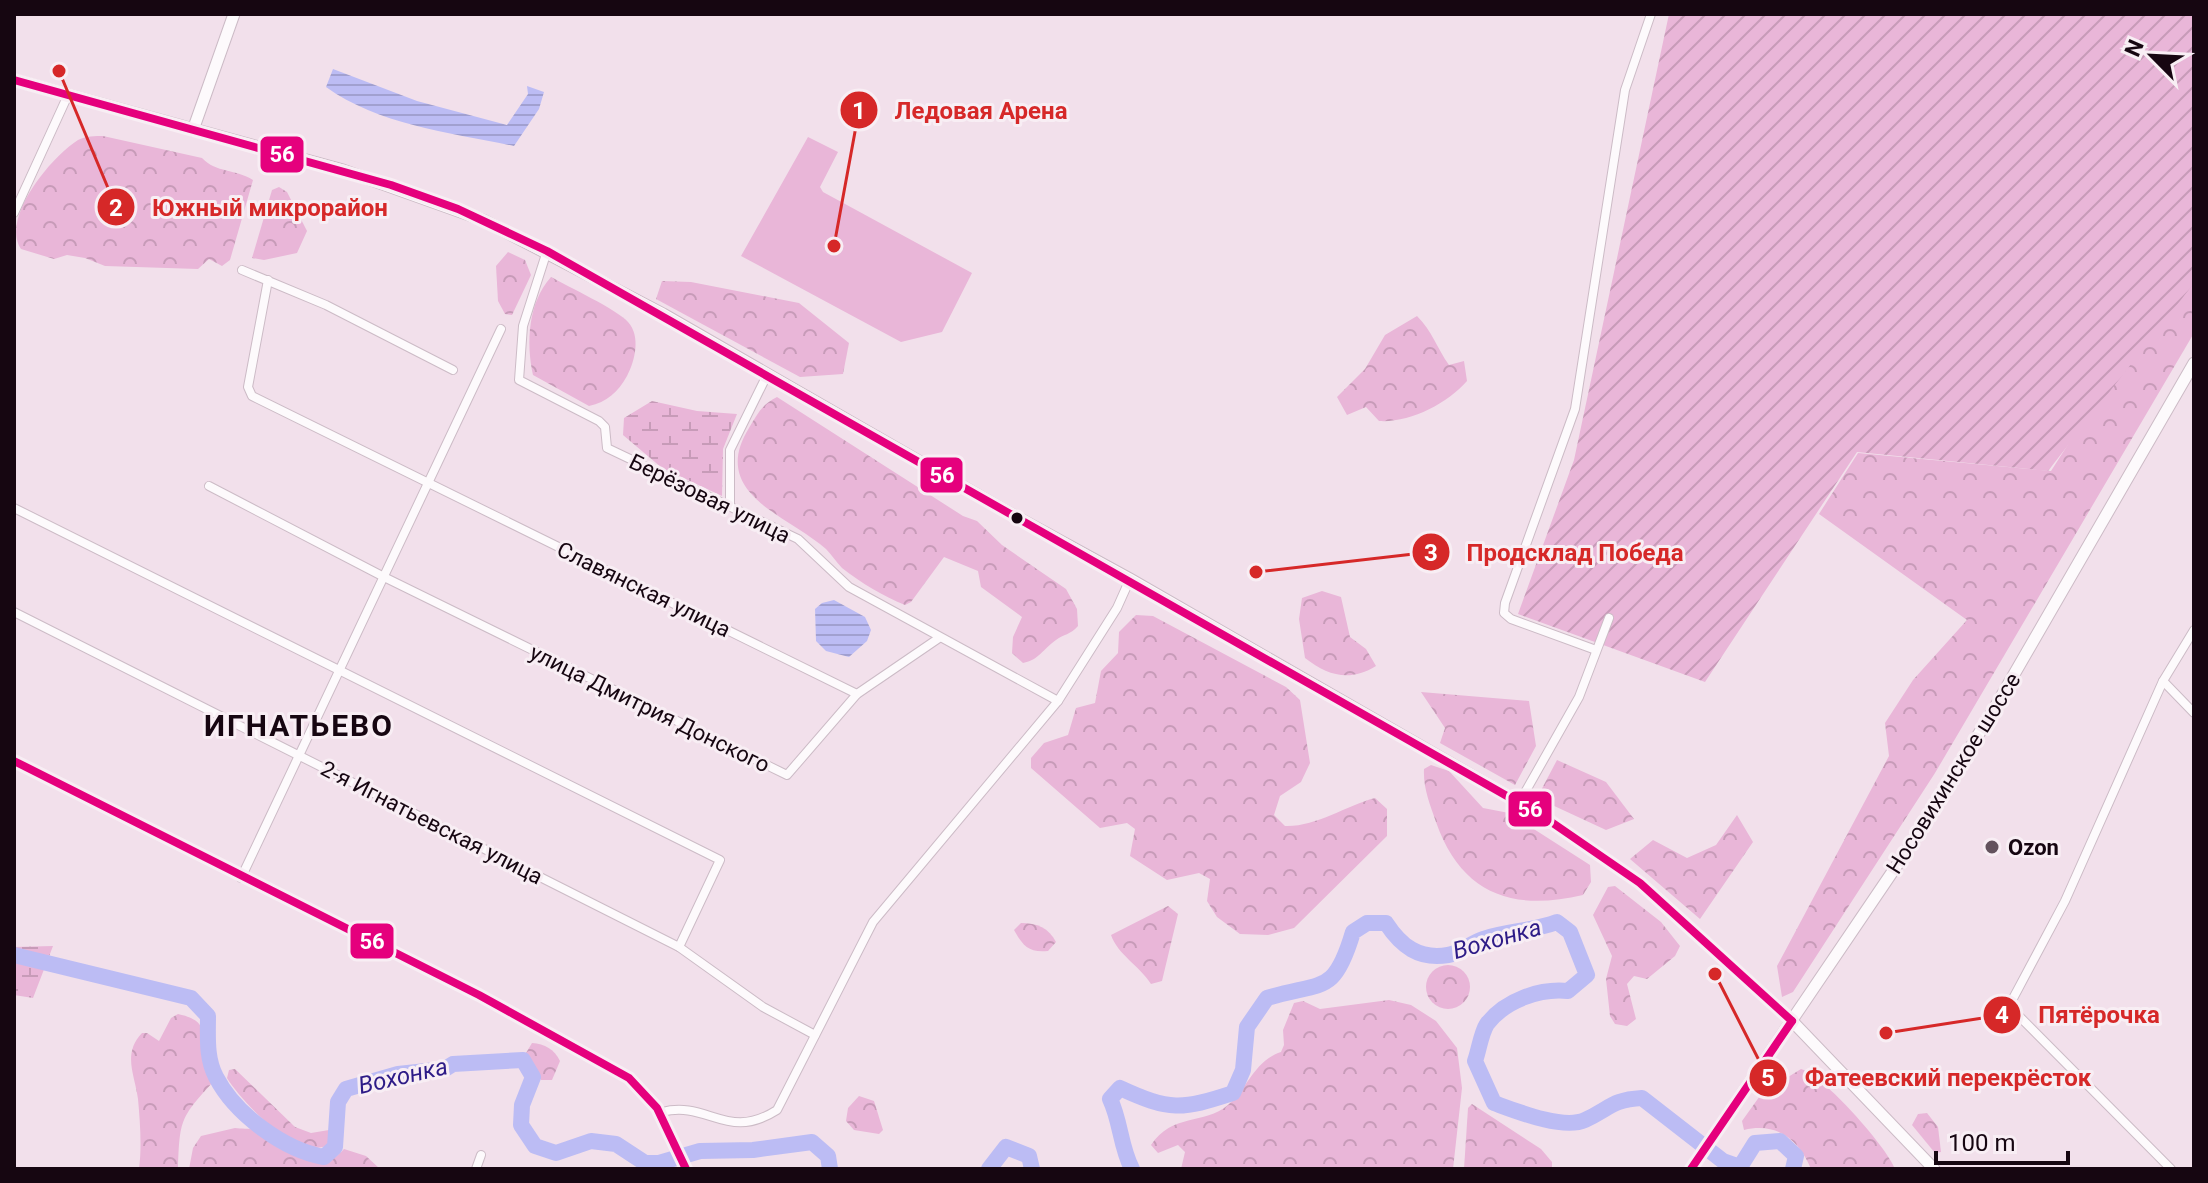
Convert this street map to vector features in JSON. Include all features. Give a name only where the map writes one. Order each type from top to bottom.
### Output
[{"type":"main road","points":[[193,130],[234,14]]},
{"type":"main road","points":[[14,80],[391,185],[458,209],[547,251],[1130,579],[1519,803],[1640,883],[1792,1021],[1934,1169]]},
{"type":"main road","name":"Носовихинское шоссе","points":[[1691,1169],[1912,843],[1994,709],[2194,363]]},
{"type":"street","points":[[1596,650],[1511,619],[1504,613],[1575,409],[1625,90],[1651,14]]},
{"type":"street","points":[[14,213],[68,95]]},
{"type":"street","name":"Берёзовая улица","points":[[547,251],[523,326],[519,380],[599,421],[605,427],[607,448],[798,539],[849,587],[939,638]]},
{"type":"street","points":[[242,270],[326,305],[453,370]]},
{"type":"street","name":"Славянская улица","points":[[268,280],[249,393],[857,694]]},
{"type":"street","points":[[241,878],[386,578],[501,329]]},
{"type":"street","points":[[730,506],[730,450],[767,375]]},
{"type":"street","name":"улица Дмитрия Донского","points":[[209,486],[386,578],[787,775],[857,694],[939,638]]},
{"type":"street","points":[[14,508],[720,860],[679,947]]},
{"type":"street","points":[[664,1116],[690,1109],[718,1121],[747,1123],[763,1119],[777,1110],[873,922],[1058,701],[1117,608],[1130,579]]},
{"type":"street","name":"2-я Игнатьевская улица","points":[[14,612],[679,947],[763,1007],[815,1035]]},
{"type":"street","points":[[1519,803],[1579,697],[1609,618]]},
{"type":"street","points":[[2171,1169],[2009,1006],[2065,901],[2163,681],[2194,630]]},
{"type":"street","points":[[939,638],[1058,701]]},
{"type":"street","points":[[2163,681],[2194,713]]},
{"type":"street","points":[[14,761],[241,878],[479,995],[629,1078],[650,1095],[664,1116],[686,1169]]},
{"type":"street","points":[[476,1169],[481,1155]]},
{"type":"green space","points":[[1669,14],[2194,14],[2194,283],[2048,471],[1857,452],[1705,682],[1518,614],[1574,460]]},
{"type":"green space","points":[[103,136],[202,158],[213,166],[253,180],[230,260],[222,266],[209,259],[198,269],[105,266],[85,258],[67,255],[54,259],[21,249],[16,236],[17,221],[43,173],[78,140]]},
{"type":"green space","points":[[808,137],[838,152],[820,187],[823,192],[972,273],[942,332],[901,342],[741,256]]},
{"type":"green space","points":[[279,187],[287,192],[307,231],[297,253],[264,260],[252,258],[272,190]]},
{"type":"green space","points":[[508,252],[525,260],[531,275],[512,315],[505,314],[498,301],[496,266]]},
{"type":"green space","points":[[2178,273],[2194,283],[2194,333],[1935,773],[1793,992],[1782,997],[1777,966],[1889,756],[1885,723],[1913,680],[1967,620],[1819,514],[1858,453],[2051,471]]},
{"type":"green space","points":[[551,277],[614,311],[632,328],[636,341],[627,376],[611,396],[601,402],[589,406],[533,375],[530,336],[533,311]]},
{"type":"green space","points":[[662,281],[691,282],[799,303],[849,343],[843,374],[800,377],[656,299]]},
{"type":"green space","points":[[1417,316],[1449,365],[1464,361],[1467,381],[1438,404],[1403,419],[1379,421],[1366,407],[1347,415],[1337,397],[1365,369],[1385,335]]},
{"type":"green space","points":[[777,397],[963,516],[977,521],[1002,545],[1066,589],[1077,609],[1078,626],[1037,657],[1023,663],[1012,653],[1013,637],[1022,617],[981,587],[978,571],[944,557],[911,602],[905,605],[849,574],[826,549],[758,501],[746,487],[739,470],[739,451],[749,428],[764,406]]},
{"type":"green space","points":[[652,401],[697,411],[737,414],[723,449],[722,496],[662,468],[623,435],[624,418]]},
{"type":"green space","points":[[1322,591],[1341,597],[1350,637],[1366,649],[1376,666],[1357,674],[1339,675],[1305,658],[1299,619],[1302,598]]},
{"type":"green space","points":[[1136,615],[1153,616],[1286,687],[1300,700],[1310,763],[1301,782],[1280,796],[1274,815],[1285,826],[1319,820],[1375,798],[1387,809],[1387,836],[1294,928],[1268,935],[1240,934],[1217,917],[1207,901],[1210,879],[1199,873],[1167,880],[1130,856],[1135,829],[1127,823],[1100,828],[1031,768],[1031,758],[1044,743],[1068,735],[1076,708],[1095,703],[1101,671],[1118,653],[1119,632]]},
{"type":"green space","points":[[1421,692],[1529,701],[1536,746],[1515,785],[1440,743],[1445,728]]},
{"type":"green space","points":[[1557,760],[1606,782],[1634,819],[1606,830],[1537,798]]},
{"type":"green space","points":[[1431,765],[1449,771],[1483,808],[1509,813],[1590,865],[1591,882],[1583,895],[1533,901],[1492,892],[1475,881],[1459,866],[1436,822],[1424,776],[1424,769]]},
{"type":"green space","points":[[1737,815],[1753,842],[1700,919],[1630,859],[1653,840],[1687,858],[1716,845]]},
{"type":"green space","points":[[1615,886],[1661,922],[1680,946],[1675,956],[1647,979],[1634,976],[1627,984],[1636,1019],[1627,1026],[1615,1024],[1610,1016],[1606,979],[1612,956],[1593,915],[1608,887]]},
{"type":"green space","points":[[1168,906],[1178,914],[1162,981],[1151,984],[1111,935]]},
{"type":"green space","points":[[1021,923],[1042,927],[1056,942],[1048,951],[1031,949],[1014,930]]},
{"type":"green space","points":[[53,946],[33,998],[14,995],[14,947]]},
{"type":"green space","points":[[1448,965],[1464,971],[1470,987],[1464,1003],[1448,1009],[1432,1003],[1426,987],[1432,971]]},
{"type":"green space","points":[[1389,1000],[1411,1005],[1436,1021],[1457,1048],[1462,1088],[1453,1169],[1181,1169],[1185,1152],[1178,1145],[1158,1153],[1151,1145],[1169,1128],[1209,1115],[1228,1105],[1264,1062],[1281,1052],[1283,1030],[1294,1003],[1303,1001],[1320,1009]]},
{"type":"green space","points":[[178,1014],[189,1017],[201,1027],[205,1064],[214,1081],[194,1103],[184,1120],[178,1169],[139,1169],[140,1125],[131,1065],[133,1049],[142,1033],[159,1041],[171,1018]]},
{"type":"green space","points":[[532,1043],[549,1048],[560,1061],[552,1080],[541,1080],[526,1053]]},
{"type":"green space","points":[[235,1069],[295,1127],[311,1133],[329,1130],[331,1143],[319,1148],[304,1146],[273,1128],[245,1102],[227,1078],[229,1070]]},
{"type":"green space","points":[[1801,1069],[1824,1084],[1853,1113],[1895,1169],[1811,1169],[1800,1149],[1785,1135],[1766,1128],[1744,1130],[1742,1121],[1762,1093]]},
{"type":"green space","points":[[859,1096],[874,1101],[883,1130],[879,1134],[854,1130],[846,1121],[848,1108]]},
{"type":"green space","points":[[1472,1104],[1541,1149],[1552,1162],[1552,1169],[1464,1169],[1468,1108]]},
{"type":"green space","points":[[1927,1113],[1938,1127],[1941,1152],[1935,1153],[1912,1125],[1918,1114]]},
{"type":"green space","points":[[235,1128],[255,1130],[310,1161],[321,1162],[333,1158],[344,1149],[366,1156],[380,1169],[189,1169],[193,1148],[201,1136]]},
{"type":"water","points":[[333,69],[417,101],[507,125],[528,94],[527,86],[544,92],[539,109],[514,146],[416,126],[369,110],[326,87]]},
{"type":"water","points":[[834,600],[865,617],[871,630],[867,641],[849,657],[826,651],[816,641],[815,609],[822,603]]},
{"type":"waterway","name":"Вохонка","points":[[1132,1169],[1110,1099],[1120,1088],[1151,1101],[1176,1106],[1200,1103],[1233,1093],[1243,1070],[1247,1027],[1267,998],[1324,983],[1339,967],[1353,932],[1367,923],[1386,923],[1412,950],[1438,956],[1452,954],[1492,936],[1557,922],[1570,932],[1587,975],[1568,991],[1535,994],[1513,1002],[1487,1024],[1475,1061],[1494,1103],[1565,1123],[1585,1120],[1617,1103],[1642,1098],[1723,1161],[1740,1167],[1755,1143],[1780,1141],[1796,1156],[1793,1169]]},
{"type":"waterway","name":"Вохонка","points":[[14,955],[191,998],[208,1016],[211,1062],[224,1091],[248,1117],[277,1138],[324,1157],[335,1147],[338,1102],[346,1089],[398,1074],[445,1069],[453,1064],[523,1060],[533,1077],[522,1105],[521,1125],[535,1146],[556,1153],[591,1141],[616,1144],[645,1163],[659,1163],[700,1151],[753,1150],[812,1142],[828,1156],[830,1169]]},
{"type":"waterway","name":"Вохонка","points":[[989,1169],[1006,1147],[1029,1156],[1032,1169]]},
{"type":"transit line","name":"56","points":[[14,80],[391,185],[458,209],[547,251],[1544,817],[1640,883],[1792,1021]]},
{"type":"transit line","name":"56","points":[[14,761],[479,995],[629,1078],[657,1108],[686,1169]]},
{"type":"transit line","name":"56","points":[[1691,1169],[1792,1021]]},
{"type":"place","name":"Южный микрорайон","points":[[59,71]]},
{"type":"place","name":"Ледовая Арена","points":[[834,246]]},
{"type":"place","name":"Продсклад Победа","points":[[1256,572]]},
{"type":"place","name":"Ozon","points":[[1992,847]]},
{"type":"place","name":"Фатеевский перекрёсток","points":[[1715,974]]},
{"type":"place","name":"Пятёрочка","points":[[1886,1033]]},
{"type":"district","name":"ИГНАТЬЕВО","points":[[299,726]]}]
